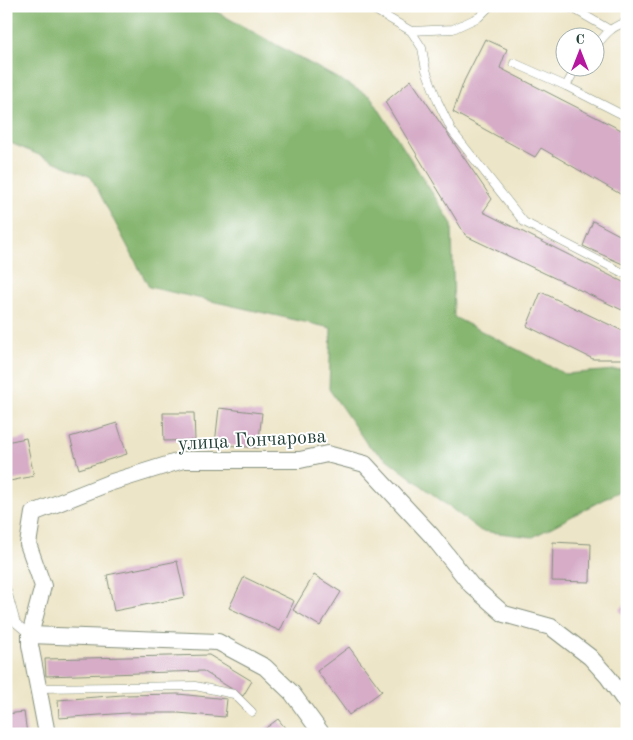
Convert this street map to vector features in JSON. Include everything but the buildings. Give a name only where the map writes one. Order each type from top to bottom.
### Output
[{"type":"street","name":"улица Гончарова","points":[[47,734],[30,645],[30,635],[43,586],[28,544],[33,513],[108,483],[183,460],[300,460],[327,454],[365,464],[432,536],[471,585],[504,614],[551,627],[590,657],[608,677],[627,704]]},
{"type":"street","points":[[30,635],[218,642],[265,667],[292,693],[322,734]]},
{"type":"lane","points":[[368,6],[411,30],[422,48],[426,70],[438,102],[452,131],[524,222],[627,275]]},
{"type":"lane","points":[[411,30],[453,28],[479,18],[490,6]]},
{"type":"lane","points":[[565,6],[574,9],[610,30]]},
{"type":"lane","points":[[606,35],[610,30],[624,23],[627,24]]},
{"type":"lane","points":[[514,63],[627,116]]},
{"type":"lane","points":[[566,86],[570,78]]},
{"type":"lane","points":[[6,587],[16,624],[30,635]]},
{"type":"lane","points":[[38,688],[195,686],[234,694],[252,712]]},
{"type":"green space","points":[[6,6],[206,6],[371,97],[452,224],[454,317],[565,374],[627,369],[627,492],[621,490],[533,537],[481,531],[367,444],[329,389],[331,328],[149,287],[91,177],[6,141]]}]
